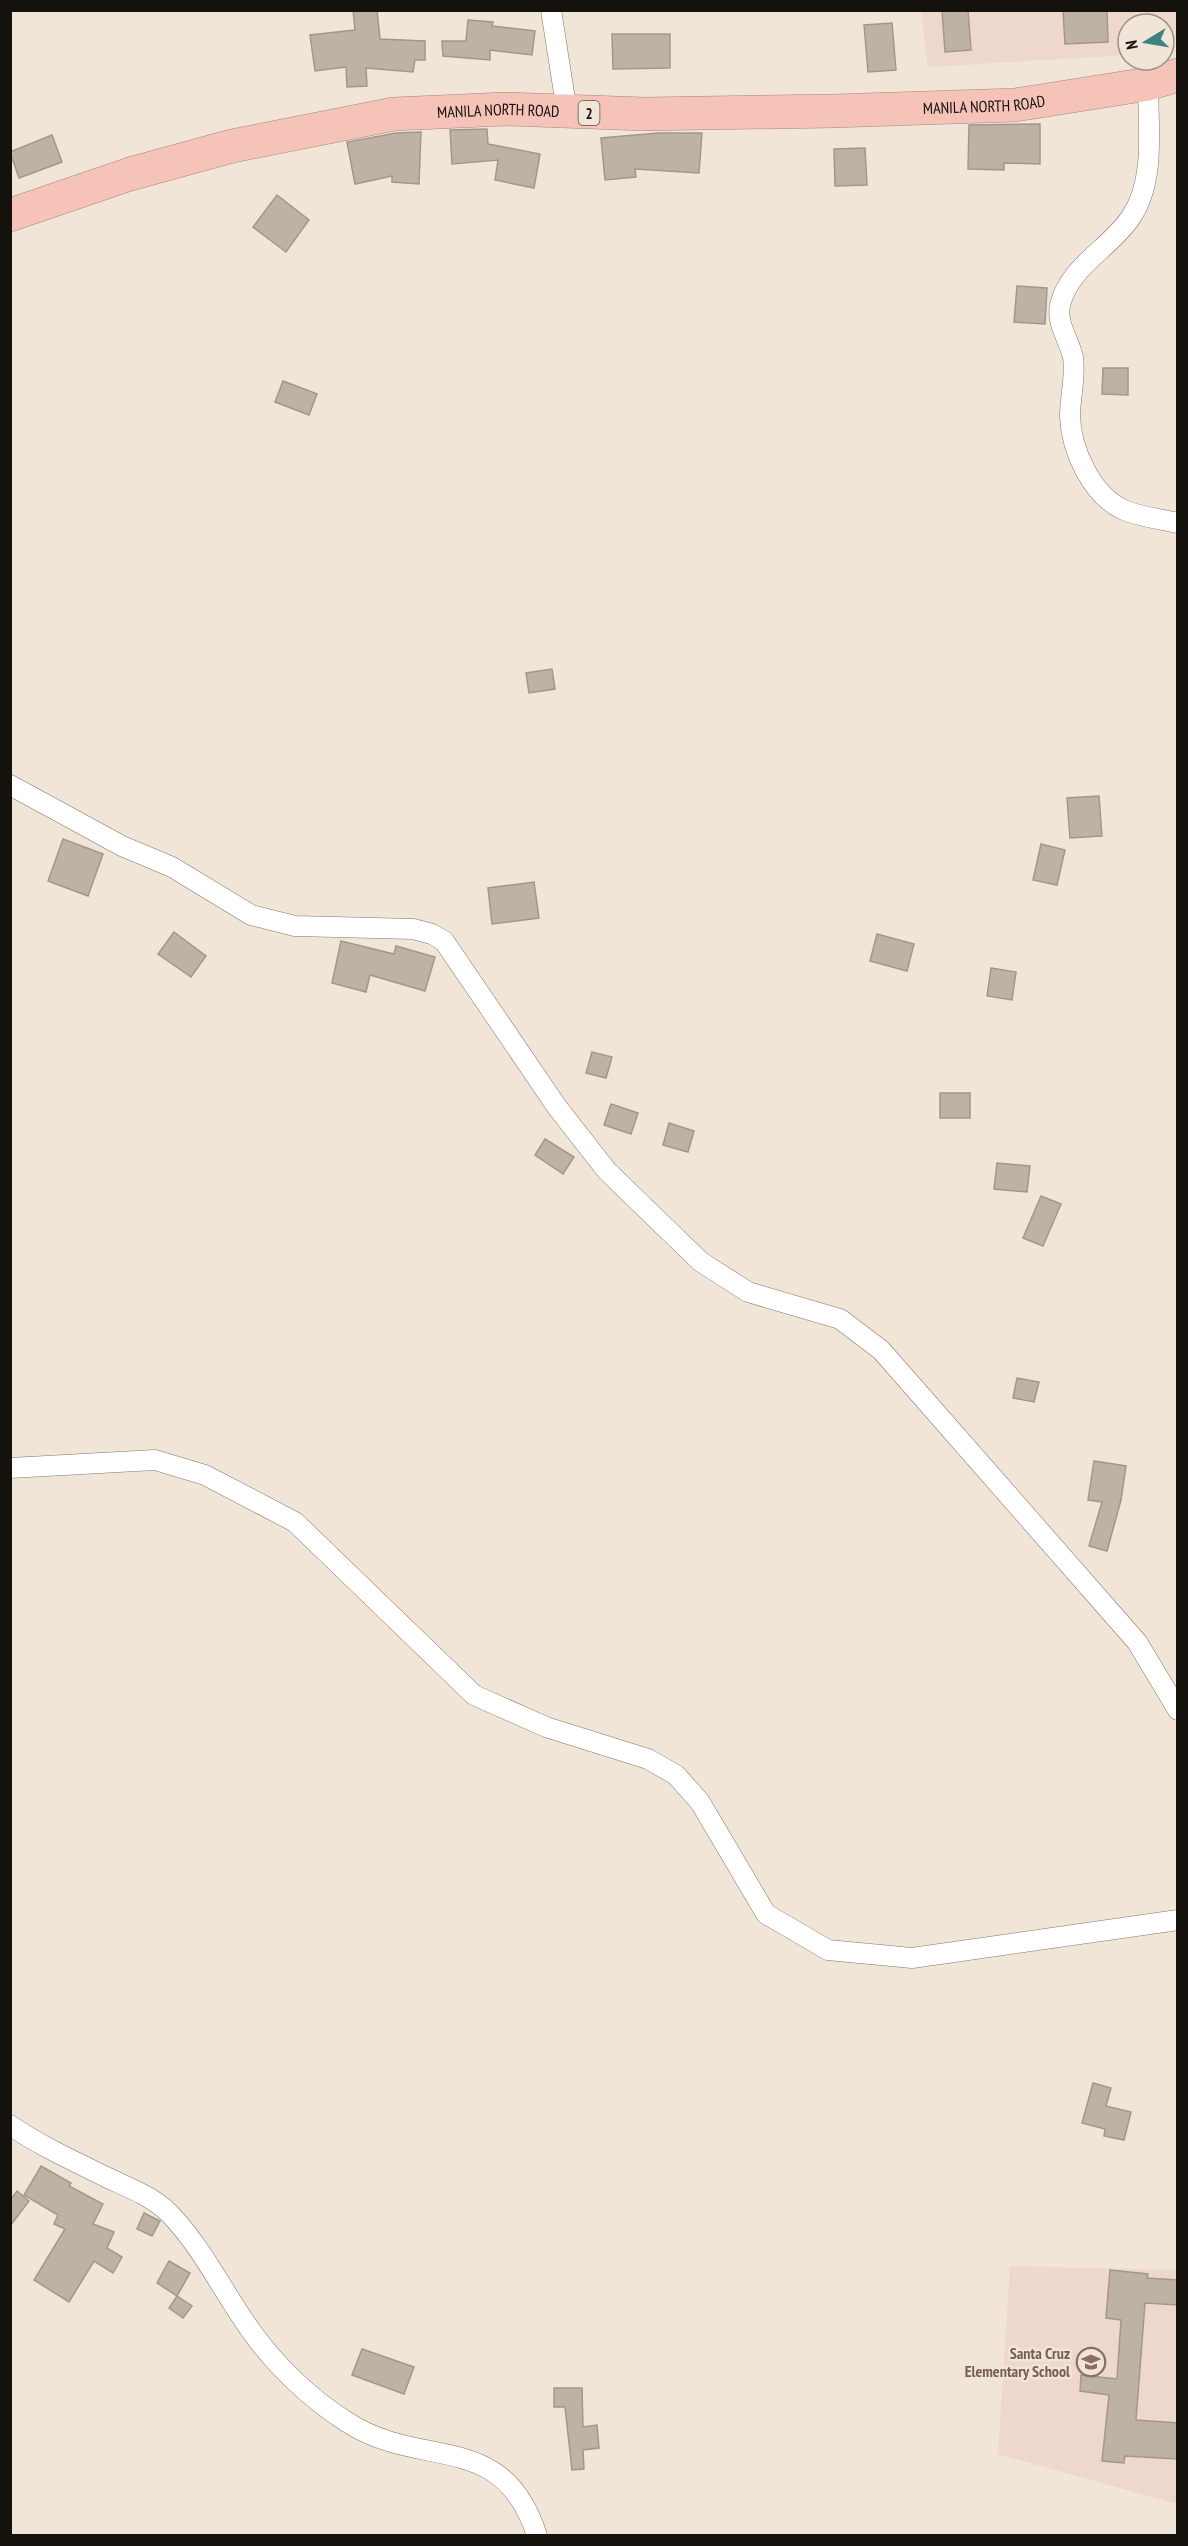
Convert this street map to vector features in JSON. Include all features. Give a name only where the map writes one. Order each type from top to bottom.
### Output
[{"type":"highway","name":"MANILA NORTH ROAD","points":[[10,215],[130,174],[232,146],[394,114],[505,109],[567,112],[833,111],[1016,105],[1163,79]]},
{"type":"street","points":[[551,10],[567,112]]},
{"type":"street","points":[[1163,79],[1148,168],[1131,218],[1082,266],[1071,281],[1059,312],[1073,358],[1070,401],[1073,440],[1099,492],[1124,510],[1178,523]]},
{"type":"street","points":[[10,785],[122,846],[172,867],[251,915],[295,926],[413,929],[432,934],[444,941],[557,1107],[607,1171],[701,1262],[748,1292],[840,1319],[881,1350],[1137,1642],[1178,1710]]},
{"type":"street","points":[[10,1468],[155,1460],[205,1475],[295,1522],[474,1695],[546,1727],[648,1759],[676,1775],[700,1802],[766,1914],[828,1950],[912,1958],[1178,1920]]},
{"type":"street","points":[[10,2125],[81,2165],[142,2194],[167,2211],[187,2233],[249,2328],[276,2363],[312,2395],[362,2432],[413,2448],[466,2458],[496,2471],[519,2494],[531,2516],[537,2535]]},
{"type":"shaded area","points":[[921,11],[1177,11],[1176,39],[1176,12],[1116,12],[1116,56],[928,67]]},
{"type":"shaded area","name":"Santa Cruz Elementary School","points":[[1010,2266],[1177,2270],[1177,2504],[998,2454]]},
{"type":"building","points":[[353,10],[377,10],[380,39],[425,41],[425,60],[415,60],[413,72],[366,68],[367,86],[347,87],[346,67],[315,71],[310,35],[355,30]]},
{"type":"building","points":[[942,10],[968,10],[971,50],[945,52]]},
{"type":"building","points":[[1063,10],[1107,10],[1108,42],[1065,44]]},
{"type":"building","points":[[468,20],[493,22],[492,26],[535,31],[532,55],[490,50],[490,60],[443,56],[442,41],[466,41]]},
{"type":"building","points":[[892,23],[896,70],[868,72],[864,25]]},
{"type":"building","points":[[612,34],[670,34],[670,68],[613,69]]},
{"type":"building","points":[[1040,124],[1040,164],[1004,163],[1004,170],[968,169],[969,125]]},
{"type":"building","points":[[487,129],[488,144],[540,154],[534,188],[495,180],[498,160],[452,164],[450,130]]},
{"type":"building","points":[[421,132],[419,184],[392,182],[392,176],[355,184],[347,142],[396,133]]},
{"type":"building","points":[[658,133],[702,133],[699,173],[635,169],[636,177],[605,180],[601,138]]},
{"type":"building","points":[[52,135],[62,162],[19,178],[10,152]]},
{"type":"building","points":[[865,148],[867,185],[835,186],[834,149]]},
{"type":"building","points":[[277,195],[309,220],[286,252],[253,227]]},
{"type":"building","points":[[1017,286],[1047,288],[1045,324],[1014,322]]},
{"type":"building","points":[[1103,368],[1128,368],[1128,395],[1102,394]]},
{"type":"building","points":[[283,381],[317,394],[309,415],[275,402]]},
{"type":"building","points":[[552,669],[555,689],[529,693],[526,673]]},
{"type":"building","points":[[1099,796],[1102,836],[1070,838],[1067,798]]},
{"type":"building","points":[[63,839],[103,854],[88,896],[48,881]]},
{"type":"building","points":[[1041,844],[1065,850],[1057,885],[1033,880]]},
{"type":"building","points":[[534,882],[539,918],[492,924],[488,888]]},
{"type":"building","points":[[174,932],[206,956],[191,977],[158,954]]},
{"type":"building","points":[[877,934],[914,944],[907,971],[870,961]]},
{"type":"building","points":[[341,941],[394,954],[396,946],[435,957],[425,991],[370,975],[366,992],[332,983]]},
{"type":"building","points":[[991,968],[1016,972],[1012,1000],[987,996]]},
{"type":"building","points":[[592,1052],[612,1057],[606,1078],[586,1073]]},
{"type":"building","points":[[940,1093],[970,1093],[970,1118],[940,1118]]},
{"type":"building","points":[[611,1104],[638,1113],[631,1134],[604,1125]]},
{"type":"building","points":[[669,1123],[694,1131],[688,1152],[663,1145]]},
{"type":"building","points":[[545,1139],[574,1157],[563,1174],[535,1155]]},
{"type":"building","points":[[997,1163],[1030,1166],[1027,1192],[994,1189]]},
{"type":"building","points":[[1041,1196],[1061,1204],[1043,1246],[1023,1238]]},
{"type":"building","points":[[1017,1378],[1039,1382],[1034,1402],[1013,1398]]},
{"type":"building","points":[[1094,1461],[1126,1466],[1121,1500],[1107,1551],[1089,1546],[1102,1502],[1088,1500]]},
{"type":"building","points":[[1093,2083],[1111,2088],[1106,2106],[1131,2112],[1124,2140],[1104,2136],[1105,2129],[1082,2123]]},
{"type":"building","points":[[41,2166],[71,2183],[69,2186],[103,2204],[93,2224],[114,2232],[107,2248],[122,2257],[113,2273],[94,2261],[69,2302],[34,2280],[65,2229],[54,2224],[58,2215],[24,2195]]},
{"type":"building","points":[[17,2191],[29,2201],[10,2226],[10,2200]]},
{"type":"building","points":[[144,2213],[160,2221],[152,2236],[137,2229]]},
{"type":"building","points":[[169,2261],[190,2273],[177,2296],[157,2283]]},
{"type":"building","points":[[1110,2270],[1148,2274],[1147,2278],[1178,2280],[1178,2305],[1145,2303],[1136,2420],[1178,2423],[1178,2459],[1125,2456],[1124,2463],[1102,2461],[1109,2395],[1080,2391],[1081,2375],[1117,2379],[1121,2320],[1106,2318]]},
{"type":"building","points":[[177,2296],[192,2306],[183,2318],[169,2308]]},
{"type":"building","points":[[362,2349],[414,2367],[404,2394],[352,2375]]},
{"type":"building","points":[[554,2388],[582,2388],[583,2427],[597,2425],[599,2448],[583,2450],[584,2469],[572,2470],[565,2407],[554,2407]]},
{"type":"place","name":"Santa Cruz Elementary School","points":[[1091,2362]]}]
